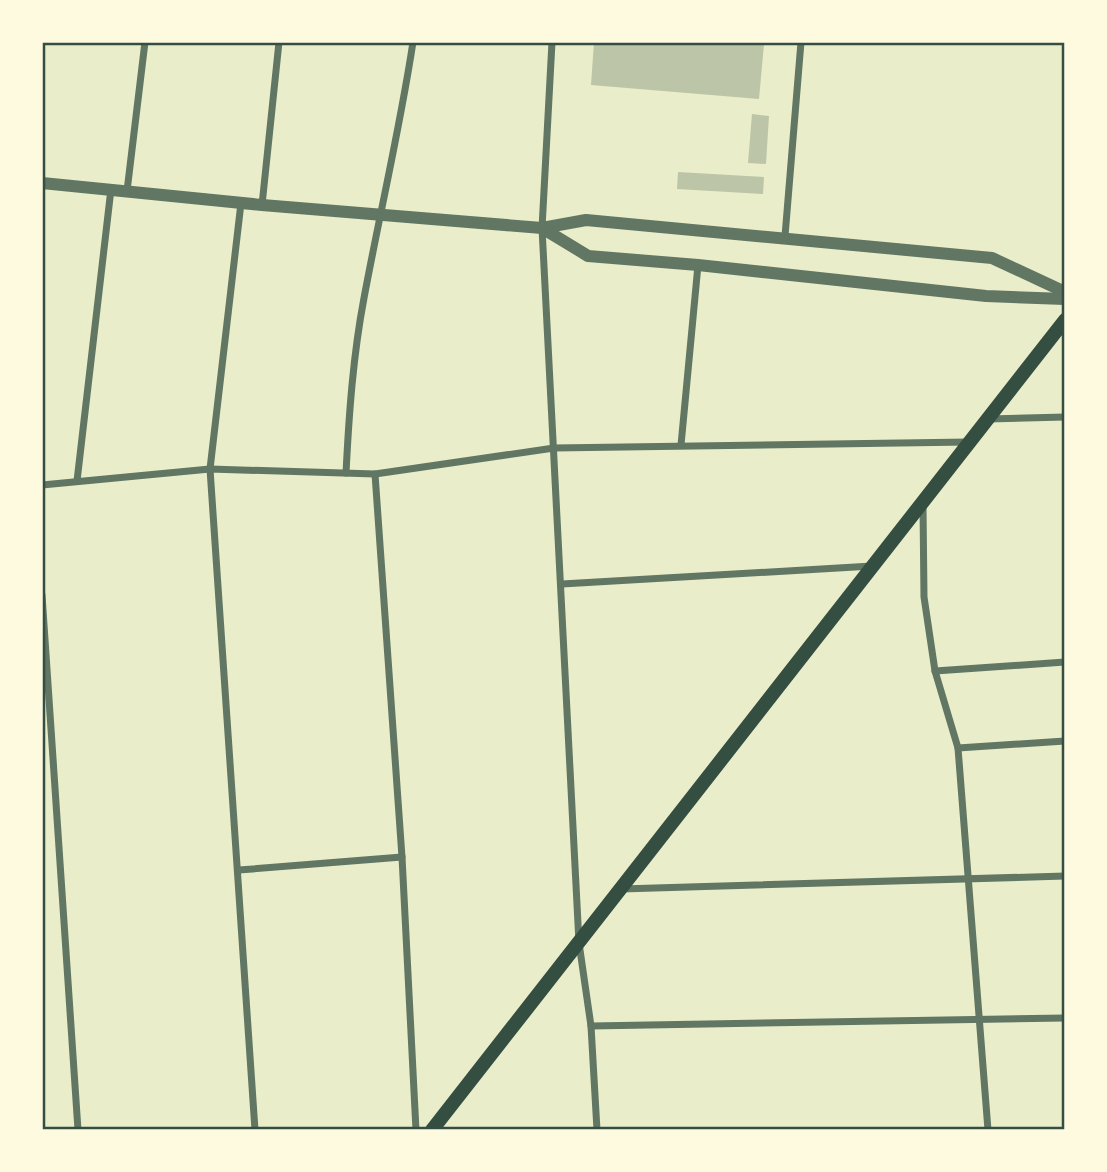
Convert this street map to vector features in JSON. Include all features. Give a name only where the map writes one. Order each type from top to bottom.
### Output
[{"type":"main road","points":[[432,1130],[1065,320]]},
{"type":"street","points":[[127,191],[145,42]]},
{"type":"street","points":[[262,205],[279,42]]},
{"type":"street","points":[[346,473],[352,382],[363,300],[400,129],[413,42]]},
{"type":"street","points":[[552,42],[542,228],[579,943],[591,1026],[597,1130]]},
{"type":"street","points":[[785,236],[801,42]]},
{"type":"street","points":[[42,183],[262,205],[542,228],[586,220],[785,236],[992,258],[1065,292]]},
{"type":"street","points":[[77,481],[111,189]]},
{"type":"street","points":[[241,203],[210,469],[255,1130]]},
{"type":"street","points":[[542,228],[588,256],[986,296],[1065,299]]},
{"type":"street","points":[[681,445],[698,265]]},
{"type":"street","points":[[988,419],[1065,417]]},
{"type":"street","points":[[42,485],[210,469],[375,474],[554,448],[970,442]]},
{"type":"street","points":[[375,474],[402,857],[416,1130]]},
{"type":"street","points":[[923,500],[924,597],[935,671],[958,748],[988,1130]]},
{"type":"street","points":[[562,584],[873,566]]},
{"type":"street","points":[[42,595],[78,1130]]},
{"type":"street","points":[[935,671],[1065,662]]},
{"type":"street","points":[[958,748],[1065,741]]},
{"type":"street","points":[[239,870],[402,857]]},
{"type":"street","points":[[621,889],[1065,876]]},
{"type":"street","points":[[591,1026],[1065,1018]]},
{"type":"building","points":[[594,42],[764,44],[759,99],[591,85]]},
{"type":"building","points":[[752,114],[769,116],[766,164],[748,163]]},
{"type":"building","points":[[678,172],[764,177],[763,194],[677,189]]}]
